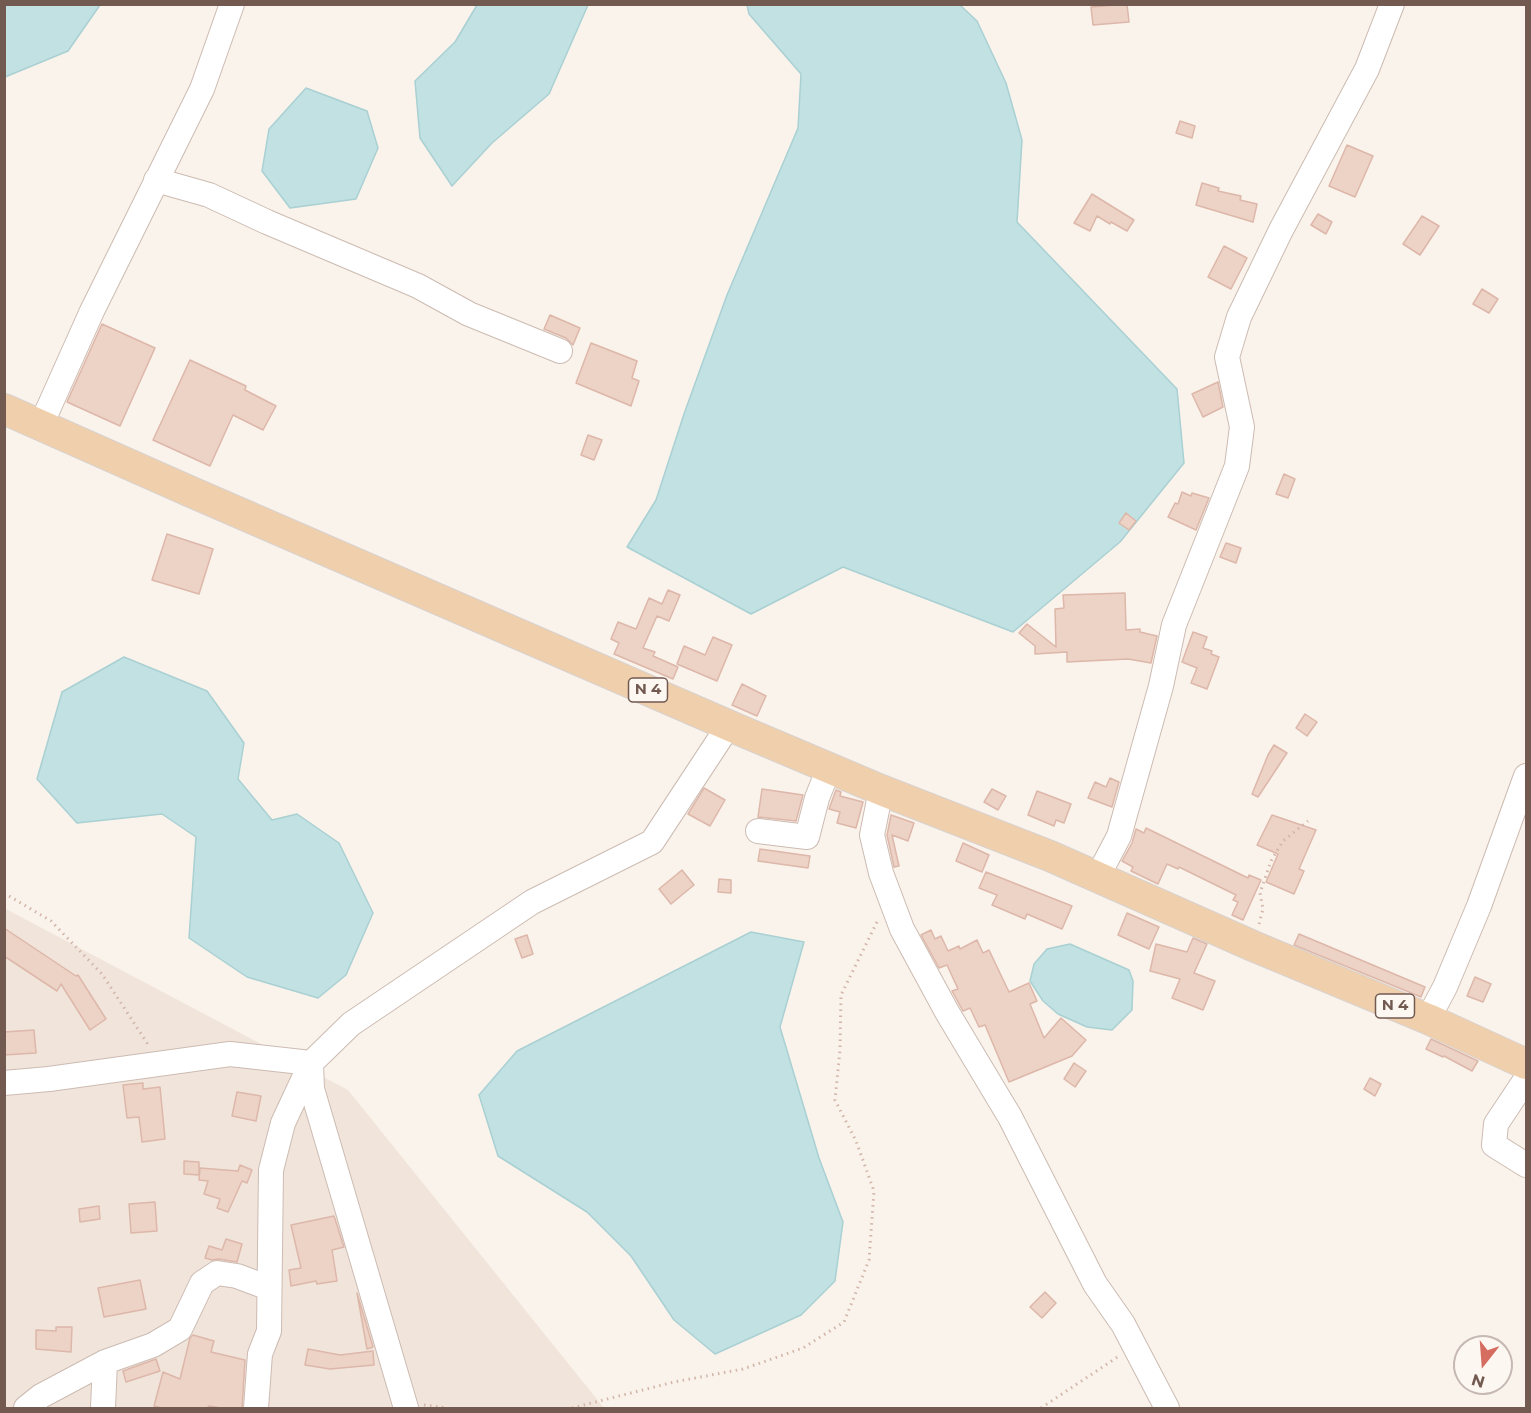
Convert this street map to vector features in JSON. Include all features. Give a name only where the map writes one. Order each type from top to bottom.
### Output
[{"type":"main road","name":"N 4","points":[[4,409],[729,725],[881,790],[1050,856],[1527,1064]]},
{"type":"street","points":[[41,425],[92,311],[202,89],[232,4]]},
{"type":"street","points":[[1097,878],[1119,836],[1161,686],[1174,625],[1237,466],[1242,428],[1227,357],[1239,317],[1281,230],[1367,69],[1392,4]]},
{"type":"street","points":[[156,180],[209,195],[418,286],[469,314],[560,351]]},
{"type":"street","points":[[256,1408],[260,1354],[269,1331],[271,1170],[283,1123],[310,1063],[351,1024],[532,902],[652,842],[729,725]]},
{"type":"street","points":[[758,831],[807,837],[817,798],[829,768]]},
{"type":"street","points":[[1428,1019],[1445,987],[1479,906],[1527,776]]},
{"type":"street","points":[[881,790],[872,835],[881,873],[902,929],[947,1012],[1010,1117],[1095,1284],[1123,1324],[1167,1408]]},
{"type":"street","points":[[4,1083],[230,1054],[310,1063]]},
{"type":"street","points":[[310,1063],[312,1089],[406,1408]]},
{"type":"street","points":[[1527,1079],[1497,1124],[1494,1145],[1527,1165]]},
{"type":"street","points":[[26,1408],[41,1396],[105,1362],[153,1345],[180,1329],[202,1283],[217,1274],[237,1276],[269,1288]]},
{"type":"street","points":[[103,1408],[105,1362]]},
{"type":"path","points":[[1252,946],[1263,909],[1260,893],[1271,861],[1283,841],[1308,821]]},
{"type":"path","points":[[4,893],[51,921],[102,974],[160,1064]]},
{"type":"path","points":[[572,1408],[674,1382],[743,1369],[802,1348],[844,1322],[869,1260],[873,1191],[856,1141],[835,1100],[840,1050],[841,995],[890,897]]},
{"type":"path","points":[[1041,1408],[1134,1346]]},
{"type":"shaded area","points":[[4,908],[348,1090],[604,1408],[5,1408]]},
{"type":"water","points":[[5,4],[100,5],[68,51],[5,77]]},
{"type":"water","points":[[477,5],[588,5],[549,94],[492,143],[452,186],[420,138],[415,81],[455,42]]},
{"type":"water","points":[[747,5],[960,5],[977,21],[1006,83],[1022,140],[1017,222],[1177,389],[1184,463],[1120,542],[1013,632],[843,567],[751,614],[627,547],[656,500],[727,295],[798,128],[801,74],[749,14]]},
{"type":"water","points":[[306,88],[367,111],[378,148],[356,199],[290,208],[262,171],[269,129]]},
{"type":"water","points":[[124,657],[207,691],[244,743],[238,779],[272,820],[297,814],[339,843],[373,913],[346,975],[318,998],[247,977],[189,938],[196,837],[162,814],[77,823],[37,779],[62,692]]},
{"type":"water","points":[[751,932],[804,942],[780,1027],[819,1158],[843,1222],[835,1281],[801,1315],[715,1354],[674,1320],[631,1256],[587,1212],[498,1156],[479,1095],[517,1051]]},
{"type":"water","points":[[1070,944],[1129,970],[1133,981],[1132,1010],[1112,1030],[1087,1027],[1058,1014],[1043,1001],[1030,981],[1034,964],[1047,949]]},
{"type":"building","points":[[1127,4],[1129,22],[1093,25],[1091,7]]},
{"type":"building","points":[[1180,121],[1195,126],[1192,138],[1176,133]]},
{"type":"building","points":[[1347,145],[1373,156],[1355,197],[1329,186]]},
{"type":"building","points":[[1202,183],[1219,188],[1218,191],[1241,196],[1240,200],[1257,204],[1253,222],[1196,205]]},
{"type":"building","points":[[1092,194],[1134,220],[1127,231],[1097,216],[1090,231],[1074,223]]},
{"type":"building","points":[[1318,214],[1332,222],[1326,234],[1311,225]]},
{"type":"building","points":[[1422,216],[1439,226],[1420,255],[1403,244]]},
{"type":"building","points":[[1224,246],[1247,258],[1231,289],[1208,277]]},
{"type":"building","points":[[1482,289],[1498,299],[1489,313],[1473,304]]},
{"type":"building","points":[[550,315],[580,328],[573,345],[566,338],[544,329]]},
{"type":"building","points":[[102,324],[155,348],[120,426],[67,402]]},
{"type":"building","points":[[591,343],[637,361],[632,378],[639,381],[631,406],[576,383]]},
{"type":"building","points":[[190,360],[246,386],[245,390],[276,406],[263,430],[233,415],[210,466],[153,440]]},
{"type":"building","points":[[1218,382],[1223,407],[1203,417],[1192,394]]},
{"type":"building","points":[[588,435],[602,440],[594,460],[581,455]]},
{"type":"building","points":[[1284,474],[1295,479],[1288,498],[1276,494]]},
{"type":"building","points":[[1182,492],[1191,496],[1192,493],[1209,498],[1196,530],[1168,517],[1175,503],[1178,504]]},
{"type":"building","points":[[1126,513],[1136,521],[1129,530],[1119,523]]},
{"type":"building","points":[[167,534],[213,549],[199,594],[152,580]]},
{"type":"building","points":[[1226,543],[1241,548],[1236,563],[1220,557]]},
{"type":"building","points":[[668,590],[680,595],[669,621],[657,616],[643,648],[655,652],[653,656],[678,667],[673,679],[614,654],[619,643],[611,639],[618,622],[636,629],[649,598],[662,604]]},
{"type":"building","points":[[1125,593],[1126,630],[1140,629],[1140,632],[1157,636],[1151,663],[1128,659],[1067,662],[1067,652],[1035,654],[1035,646],[1019,633],[1027,624],[1056,647],[1055,609],[1064,608],[1063,595]]},
{"type":"building","points":[[1193,632],[1207,637],[1203,648],[1219,657],[1207,689],[1191,683],[1197,668],[1182,662]]},
{"type":"building","points":[[713,637],[732,645],[717,681],[677,664],[684,646],[705,655]]},
{"type":"building","points":[[742,684],[766,696],[757,716],[732,705]]},
{"type":"building","points":[[1305,714],[1317,722],[1307,736],[1296,728]]},
{"type":"building","points":[[1274,745],[1287,753],[1258,797],[1252,794]]},
{"type":"building","points":[[1110,778],[1119,782],[1112,807],[1088,798],[1095,782],[1106,787]]},
{"type":"building","points":[[704,788],[725,800],[710,826],[688,814]]},
{"type":"building","points":[[762,789],[803,795],[796,821],[758,817]]},
{"type":"building","points":[[992,789],[1006,796],[998,810],[984,802]]},
{"type":"building","points":[[836,790],[841,792],[840,796],[863,802],[856,828],[837,823],[840,812],[829,809]]},
{"type":"building","points":[[1037,791],[1071,804],[1064,823],[1056,820],[1054,826],[1028,815]]},
{"type":"building","points":[[891,815],[914,823],[908,841],[892,835],[899,866],[894,867],[887,835]]},
{"type":"building","points":[[1272,815],[1316,830],[1299,869],[1304,871],[1294,894],[1266,882],[1278,854],[1257,845]]},
{"type":"building","points":[[1146,828],[1248,878],[1249,875],[1261,880],[1243,920],[1232,915],[1238,902],[1233,900],[1236,895],[1179,867],[1178,869],[1167,864],[1158,884],[1131,871],[1133,867],[1122,861],[1132,843],[1136,829],[1144,833]]},
{"type":"building","points":[[963,843],[989,855],[982,872],[956,861]]},
{"type":"building","points":[[760,849],[810,856],[808,868],[758,861]]},
{"type":"building","points":[[682,870],[694,885],[671,904],[659,889]]},
{"type":"building","points":[[986,872],[1072,906],[1062,929],[1027,914],[1025,919],[992,905],[997,895],[979,888]]},
{"type":"building","points":[[719,879],[731,880],[731,893],[718,892]]},
{"type":"building","points":[[1127,913],[1159,927],[1149,949],[1118,935]]},
{"type":"building","points":[[4,928],[76,976],[78,975],[106,1019],[90,1030],[61,984],[57,991],[4,956]]},
{"type":"building","points":[[931,930],[935,939],[941,936],[948,951],[959,946],[960,949],[977,940],[983,953],[989,950],[1009,992],[1029,983],[1037,1001],[1030,1004],[1044,1038],[1061,1018],[1086,1040],[1072,1056],[1009,1082],[985,1025],[979,1027],[970,1008],[963,1011],[952,991],[958,989],[947,965],[939,968],[921,935]]},
{"type":"building","points":[[1299,934],[1425,987],[1421,997],[1294,945]]},
{"type":"building","points":[[527,935],[533,954],[522,958],[515,939]]},
{"type":"building","points":[[1193,938],[1207,944],[1194,973],[1215,981],[1203,1010],[1172,998],[1180,979],[1150,971],[1156,944],[1187,952]]},
{"type":"building","points":[[1475,977],[1491,984],[1483,1002],[1467,996]]},
{"type":"building","points":[[34,1030],[36,1053],[4,1055],[4,1032]]},
{"type":"building","points":[[1431,1039],[1478,1061],[1472,1071],[1426,1049]]},
{"type":"building","points":[[1074,1063],[1086,1071],[1075,1087],[1064,1079]]},
{"type":"building","points":[[1370,1078],[1381,1084],[1375,1096],[1364,1089]]},
{"type":"building","points":[[143,1083],[143,1089],[160,1087],[165,1139],[142,1142],[139,1117],[127,1118],[123,1085]]},
{"type":"building","points":[[237,1092],[261,1096],[256,1121],[232,1116]]},
{"type":"building","points":[[184,1161],[199,1162],[199,1175],[184,1174]]},
{"type":"building","points":[[240,1165],[252,1170],[247,1183],[242,1181],[228,1212],[217,1208],[220,1199],[204,1194],[208,1181],[199,1180],[200,1168],[238,1171]]},
{"type":"building","points":[[155,1202],[157,1231],[131,1233],[129,1204]]},
{"type":"building","points":[[99,1206],[100,1219],[80,1222],[79,1209]]},
{"type":"building","points":[[334,1216],[344,1247],[332,1250],[337,1281],[317,1284],[316,1281],[291,1286],[289,1270],[301,1268],[291,1225]]},
{"type":"building","points":[[226,1239],[242,1244],[237,1262],[205,1258],[209,1246],[222,1250]]},
{"type":"building","points":[[140,1280],[146,1309],[104,1317],[98,1288]]},
{"type":"building","points":[[1045,1292],[1056,1303],[1042,1318],[1030,1307]]},
{"type":"building","points":[[357,1293],[373,1347],[367,1349]]},
{"type":"building","points":[[56,1327],[72,1327],[71,1352],[36,1349],[36,1330],[56,1331]]},
{"type":"building","points":[[193,1335],[214,1341],[211,1352],[245,1360],[242,1408],[209,1406],[207,1408],[162,1408],[154,1406],[163,1372],[180,1379],[190,1338]]},
{"type":"building","points":[[308,1349],[340,1355],[373,1351],[374,1365],[330,1369],[305,1365]]},
{"type":"building","points":[[156,1359],[160,1371],[126,1382],[123,1371]]}]
